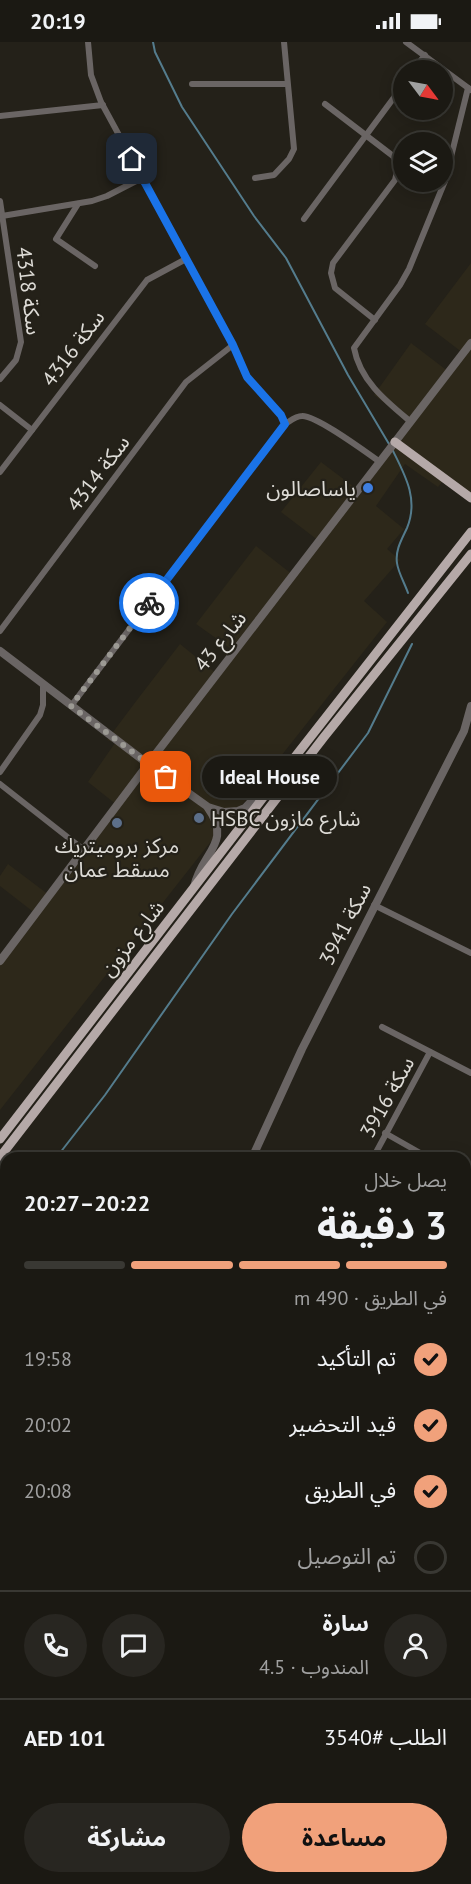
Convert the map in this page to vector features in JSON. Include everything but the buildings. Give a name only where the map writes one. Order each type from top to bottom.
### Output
[{"type":"main road","points":[[395,442],[471,498]]},
{"type":"main road","name":"شارع مزون","points":[[0,1139],[194,886],[471,532]]},
{"type":"main road","name":"شارع مزون","points":[[4,1152],[324,737],[471,554]]},
{"type":"street","points":[[88,42],[91,75],[103,105],[233,345],[247,377],[281,415],[285,424]]},
{"type":"street","points":[[255,177],[274,175],[292,154],[293,141],[286,84],[284,42]]},
{"type":"street","points":[[406,42],[470,89],[440,195],[405,277],[356,344],[355,353],[373,387],[411,422]]},
{"type":"street","points":[[421,60],[425,55]]},
{"type":"street","points":[[192,84],[286,84]]},
{"type":"street","points":[[304,219],[393,98]]},
{"type":"street","points":[[325,104],[393,156],[397,164],[398,171],[395,180],[333,263],[331,273],[335,288],[375,320]]},
{"type":"street","points":[[0,116],[103,105]]},
{"type":"street","points":[[2,216],[78,204],[107,196],[142,178]]},
{"type":"street","name":"سكة 4318","points":[[0,201],[21,342],[16,360],[0,379]]},
{"type":"street","name":"سكة 4318","points":[[78,204],[56,239],[95,266]]},
{"type":"street","name":"سكة 4316","points":[[0,472],[147,280],[186,259]]},
{"type":"street","name":"شارع 43","points":[[0,961],[471,343]]},
{"type":"street","name":"سكة 4314","points":[[0,632],[186,382],[233,345]]},
{"type":"street","points":[[0,405],[32,430]]},
{"type":"street","points":[[71,706],[285,424],[296,418],[308,417],[337,433],[380,462]]},
{"type":"street","points":[[0,651],[208,807],[224,812],[238,811],[266,786],[276,781]]},
{"type":"street","points":[[0,772],[40,715],[43,705],[43,684]]},
{"type":"street","name":"سكة 3941","points":[[255,1152],[302,1049],[374,905],[467,733],[471,706]]},
{"type":"street","points":[[1,787],[84,850]]},
{"type":"street","points":[[194,886],[198,872],[218,836],[217,822],[208,807]]},
{"type":"street","points":[[374,905],[470,950]]},
{"type":"street","points":[[382,1026],[471,1073]]},
{"type":"street","name":"سكة 3916","points":[[376,1152],[430,1052]]},
{"type":"street","points":[[385,1133],[418,1152]]},
{"type":"shaded area","points":[[471,263],[471,501],[442,482],[438,487],[405,464],[376,506],[404,529],[387,549],[400,560],[364,601],[387,622],[0,1110],[0,961],[36,914],[0,886],[0,876],[8,864],[49,895],[117,805],[88,782],[115,743],[107,740],[137,700],[180,644],[217,674],[234,651],[196,624],[256,546],[293,575],[319,541],[281,512],[321,462],[358,490],[410,422],[374,395],[411,343],[449,372],[463,353],[425,324]]},
{"type":"waterway","points":[[153,42],[155,52],[182,107],[254,216],[286,258],[348,375],[389,444]]},
{"type":"waterway","points":[[392,449],[406,478],[411,497],[410,517],[397,554],[397,563],[408,593]]},
{"type":"waterway","points":[[61,1152],[105,1095],[232,914],[368,733],[412,644]]},
{"type":"way so far","points":[[149,603],[71,706],[166,777]]},
{"type":"place","name":"ياساصالون","points":[[368,488]]},
{"type":"place","name":"Ideal House","points":[[166,777]]},
{"type":"place","name":"HSBC شارع مازون","points":[[199,818]]},
{"type":"place","name":"مركز بروميتريك مسقط عمان","points":[[117,823]]},
{"type":"route","points":[[132,159],[233,345],[247,377],[281,415],[285,424],[149,603]]}]
